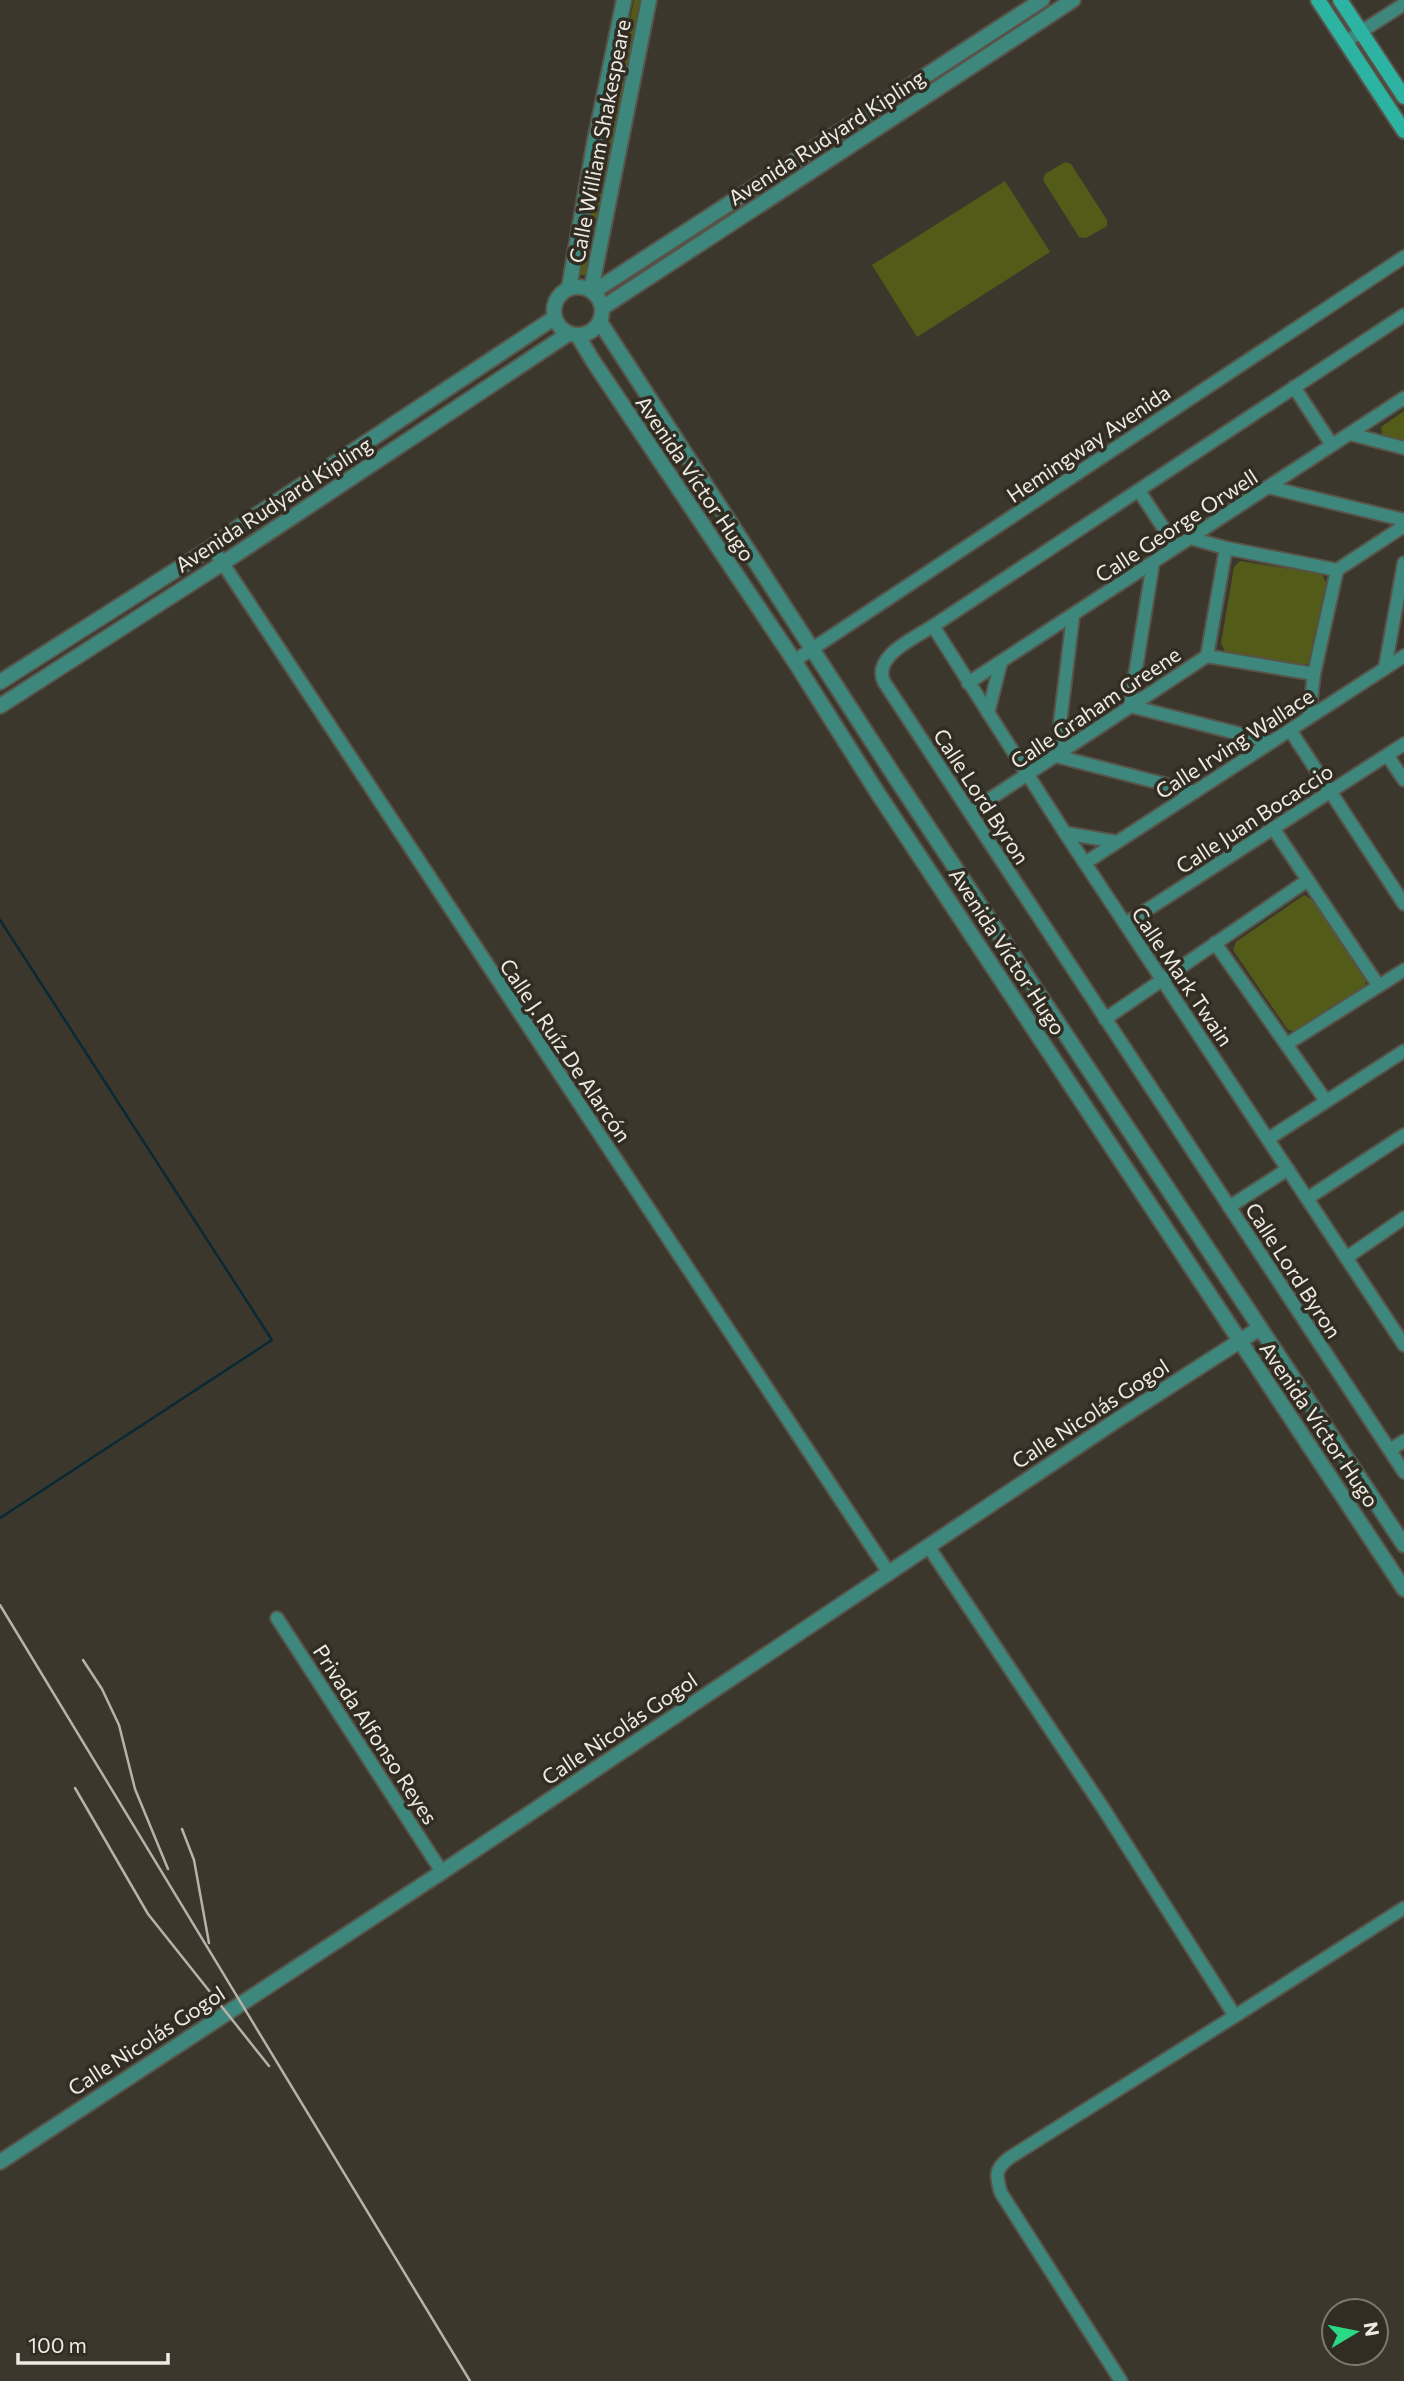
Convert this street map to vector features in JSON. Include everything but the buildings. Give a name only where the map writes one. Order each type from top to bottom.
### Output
[{"type":"main road","points":[[1318,0],[1404,131]]},
{"type":"main road","points":[[1340,0],[1402,90]]},
{"type":"street","name":"Calle William Shakespeare","points":[[569,288],[594,145],[624,0]]},
{"type":"street","name":"Calle William Shakespeare","points":[[592,291],[649,0]]},
{"type":"street","name":"Avenida Rudyard Kipling","points":[[592,291],[1042,0]]},
{"type":"street","name":"Avenida Rudyard Kipling","points":[[601,316],[1073,0]]},
{"type":"street","points":[[1345,42],[1404,4]]},
{"type":"street","name":"Hemingway Avenida","points":[[794,661],[1404,257]]},
{"type":"street","points":[[569,288],[592,291],[601,302],[601,316],[591,332],[573,335],[562,330],[554,318],[554,305],[558,298],[569,288]]},
{"type":"street","name":"Calle Lord Byron","points":[[1404,315],[933,626],[886,659],[881,670],[881,677],[1404,1472]]},
{"type":"street","name":"Avenida Víctor Hugo","points":[[601,316],[739,537],[1404,1545]]},
{"type":"street","name":"Avenida Rudyard Kipling","points":[[0,682],[212,547],[554,318]]},
{"type":"street","name":"Avenida Rudyard Kipling","points":[[0,706],[573,335]]},
{"type":"street","name":"Avenida Víctor Hugo","points":[[573,335],[794,661],[877,792],[1404,1589]]},
{"type":"street","points":[[1294,387],[1332,445]]},
{"type":"street","name":"Calle George Orwell","points":[[968,683],[1404,398]]},
{"type":"street","points":[[1350,434],[1404,448]]},
{"type":"street","points":[[1268,487],[1404,520]]},
{"type":"street","points":[[1139,491],[1176,547]]},
{"type":"street","points":[[1309,718],[1314,674],[1337,570],[1404,526]]},
{"type":"street","points":[[719,551],[739,537]]},
{"type":"street","points":[[1190,538],[1226,548],[1337,570]]},
{"type":"street","name":"Calle J. Ruíz De Alarcón","points":[[212,547],[889,1573]]},
{"type":"street","name":"Calle Graham Greene","points":[[1207,656],[1226,548]]},
{"type":"street","points":[[1385,668],[1404,562]]},
{"type":"street","points":[[1153,563],[1130,706],[1272,741]]},
{"type":"street","points":[[1073,616],[1056,756],[1195,792]]},
{"type":"street","name":"Calle Mark Twain","points":[[933,626],[1065,833],[1404,1345]]},
{"type":"street","name":"Calle Graham Greene","points":[[970,812],[1207,656],[1314,674]]},
{"type":"street","name":"Calle Irving Wallace","points":[[1085,863],[1404,656]]},
{"type":"street","points":[[988,713],[1001,662]]},
{"type":"street","points":[[1290,730],[1404,904]]},
{"type":"street","name":"Calle Juan Bocaccio","points":[[1125,924],[1404,744]]},
{"type":"street","points":[[1387,755],[1404,780]]},
{"type":"street","points":[[1273,828],[1378,985]]},
{"type":"street","points":[[1065,833],[1117,842]]},
{"type":"street","points":[[1105,1020],[1308,880]]},
{"type":"street","points":[[1215,943],[1326,1101]]},
{"type":"street","points":[[1287,1044],[1404,970]]},
{"type":"street","points":[[1268,1139],[1404,1051]]},
{"type":"street","points":[[1308,1198],[1404,1135]]},
{"type":"street","points":[[1229,1207],[1288,1168]]},
{"type":"street","points":[[1346,1258],[1403,1221]]},
{"type":"street","name":"Calle Nicolás Gogol","points":[[0,2162],[1261,1328]]},
{"type":"street","points":[[1390,1450],[1404,1441]]},
{"type":"street","points":[[928,1546],[1103,1808],[1235,2016]]},
{"type":"street","name":"Privada Alfonso Reyes","points":[[277,1618],[442,1872]]},
{"type":"street","points":[[1121,2381],[1001,2193],[996,2172],[1000,2165],[1404,1908]]},
{"type":"green space","points":[[634,0],[640,0],[586,275],[579,275]]},
{"type":"green space","points":[[1065,162],[1071,164],[1107,220],[1107,226],[1086,238],[1079,237],[1043,180],[1045,174]]},
{"type":"green space","points":[[1005,181],[1050,252],[917,337],[872,265]]},
{"type":"green space","points":[[1404,411],[1404,443],[1383,438],[1381,427]]},
{"type":"green space","points":[[1240,561],[1322,574],[1326,583],[1308,664],[1226,653],[1221,643],[1234,567]]},
{"type":"green space","points":[[1304,895],[1316,902],[1366,981],[1364,988],[1294,1031],[1288,1030],[1233,950],[1236,942]]},
{"type":"waterway","points":[[0,920],[272,1340],[0,1518]]},
{"type":"railway","points":[[0,1605],[470,2381]]},
{"type":"railway","points":[[83,1660],[102,1689],[119,1725],[135,1789],[168,1869]]},
{"type":"railway","points":[[75,1788],[148,1914],[269,2066]]},
{"type":"railway","points":[[182,1829],[194,1860],[209,1943]]}]
